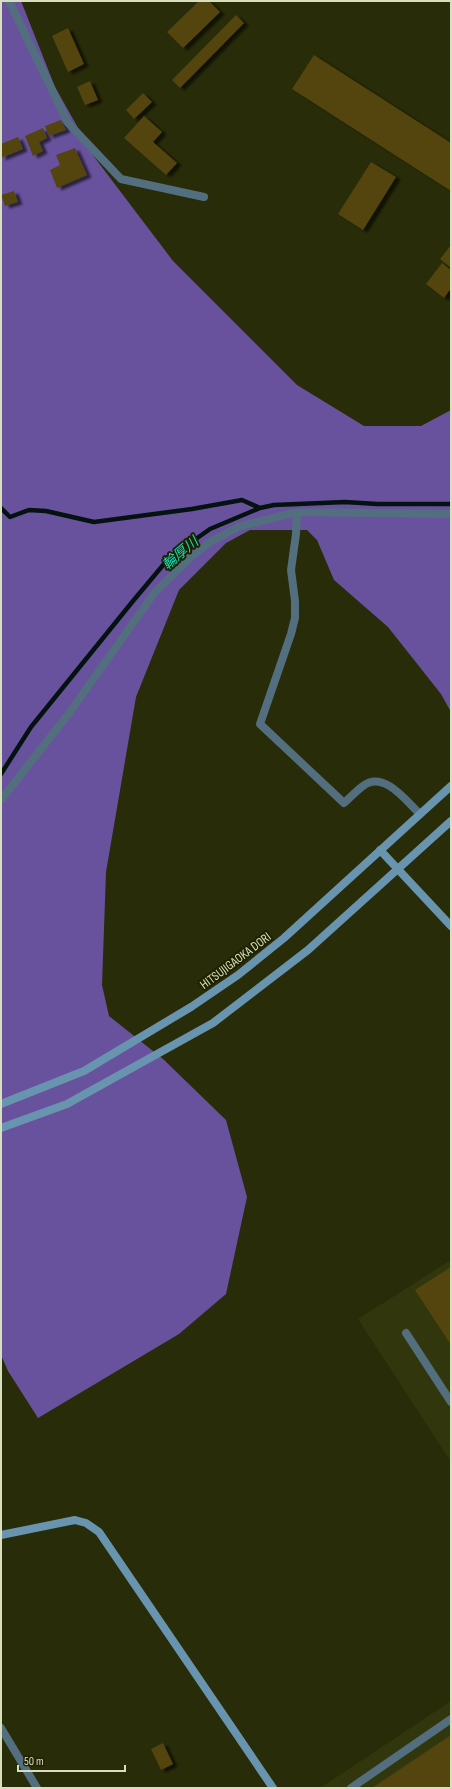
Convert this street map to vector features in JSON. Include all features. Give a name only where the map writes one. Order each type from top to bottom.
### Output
[{"type":"main road","name":"HITSUJIGAOKA DORI","points":[[1,1104],[84,1071],[191,1007],[238,976],[284,938],[451,786]]},
{"type":"main road","points":[[1,1128],[67,1104],[213,1023],[308,950],[451,821]]},
{"type":"main road","points":[[380,850],[451,926]]},
{"type":"main road","points":[[1,1535],[75,1520],[86,1523],[99,1532],[273,1788]]},
{"type":"street","points":[[9,1],[68,123],[121,179],[204,197]]},
{"type":"street","points":[[297,512],[296,534],[291,570],[294,618],[291,634],[260,724],[344,803],[364,785],[371,783],[383,783],[393,787],[420,814]]},
{"type":"street","points":[[1,800],[70,712],[155,592],[193,555],[210,542],[238,527],[297,512],[451,514]]},
{"type":"street","points":[[406,1333],[451,1402]]},
{"type":"street","points":[[350,1788],[451,1719]]},
{"type":"street","points":[[1,1728],[37,1788]]},
{"type":"shaded area","points":[[1,1],[21,1],[55,87],[95,158],[173,261],[297,385],[364,426],[421,426],[451,410],[451,712],[441,694],[388,627],[334,580],[317,540],[307,530],[250,530],[226,543],[179,590],[136,697],[106,872],[102,985],[109,1016],[163,1059],[226,1120],[247,1197],[226,1294],[179,1334],[38,1418],[8,1371],[1,1355]]},
{"type":"shaded area","points":[[451,1260],[451,1462],[358,1319]]},
{"type":"shaded area","points":[[451,1701],[451,1788],[320,1788]]},
{"type":"building","points":[[199,1],[209,1],[220,12],[183,48],[167,32]]},
{"type":"building","points":[[236,15],[244,23],[180,88],[172,80]]},
{"type":"building","points":[[68,28],[84,64],[68,72],[52,36]]},
{"type":"building","points":[[314,55],[451,143],[451,191],[292,89]]},
{"type":"building","points":[[90,81],[98,100],[85,105],[77,87]]},
{"type":"building","points":[[143,93],[152,102],[134,119],[126,110]]},
{"type":"building","points":[[144,116],[162,132],[153,142],[177,163],[166,175],[124,138]]},
{"type":"building","points":[[61,120],[66,130],[49,136],[45,126]]},
{"type":"building","points":[[43,128],[47,138],[39,142],[43,151],[33,156],[25,136]]},
{"type":"building","points":[[18,137],[23,149],[1,158],[1,144]]},
{"type":"building","points":[[75,148],[87,175],[57,188],[50,170],[60,165],[56,155]]},
{"type":"building","points":[[371,162],[396,177],[363,230],[338,214]]},
{"type":"building","points":[[14,191],[18,202],[5,206],[1,195]]},
{"type":"building","points":[[451,245],[451,268],[440,259]]},
{"type":"building","points":[[442,263],[451,270],[451,288],[444,298],[426,284]]},
{"type":"building","points":[[451,1267],[451,1345],[415,1290]]},
{"type":"building","points":[[451,1735],[451,1788],[372,1788]]},
{"type":"building","points":[[163,1743],[173,1764],[161,1770],[151,1749]]},
{"type":"waterway","points":[[1,508],[10,517],[29,510],[46,511],[94,522],[192,509],[242,500],[260,508]]},
{"type":"waterway","name":"輪厚川","points":[[1,774],[31,727],[169,558],[210,529],[260,508],[274,505],[345,502],[377,504],[451,504]]}]
